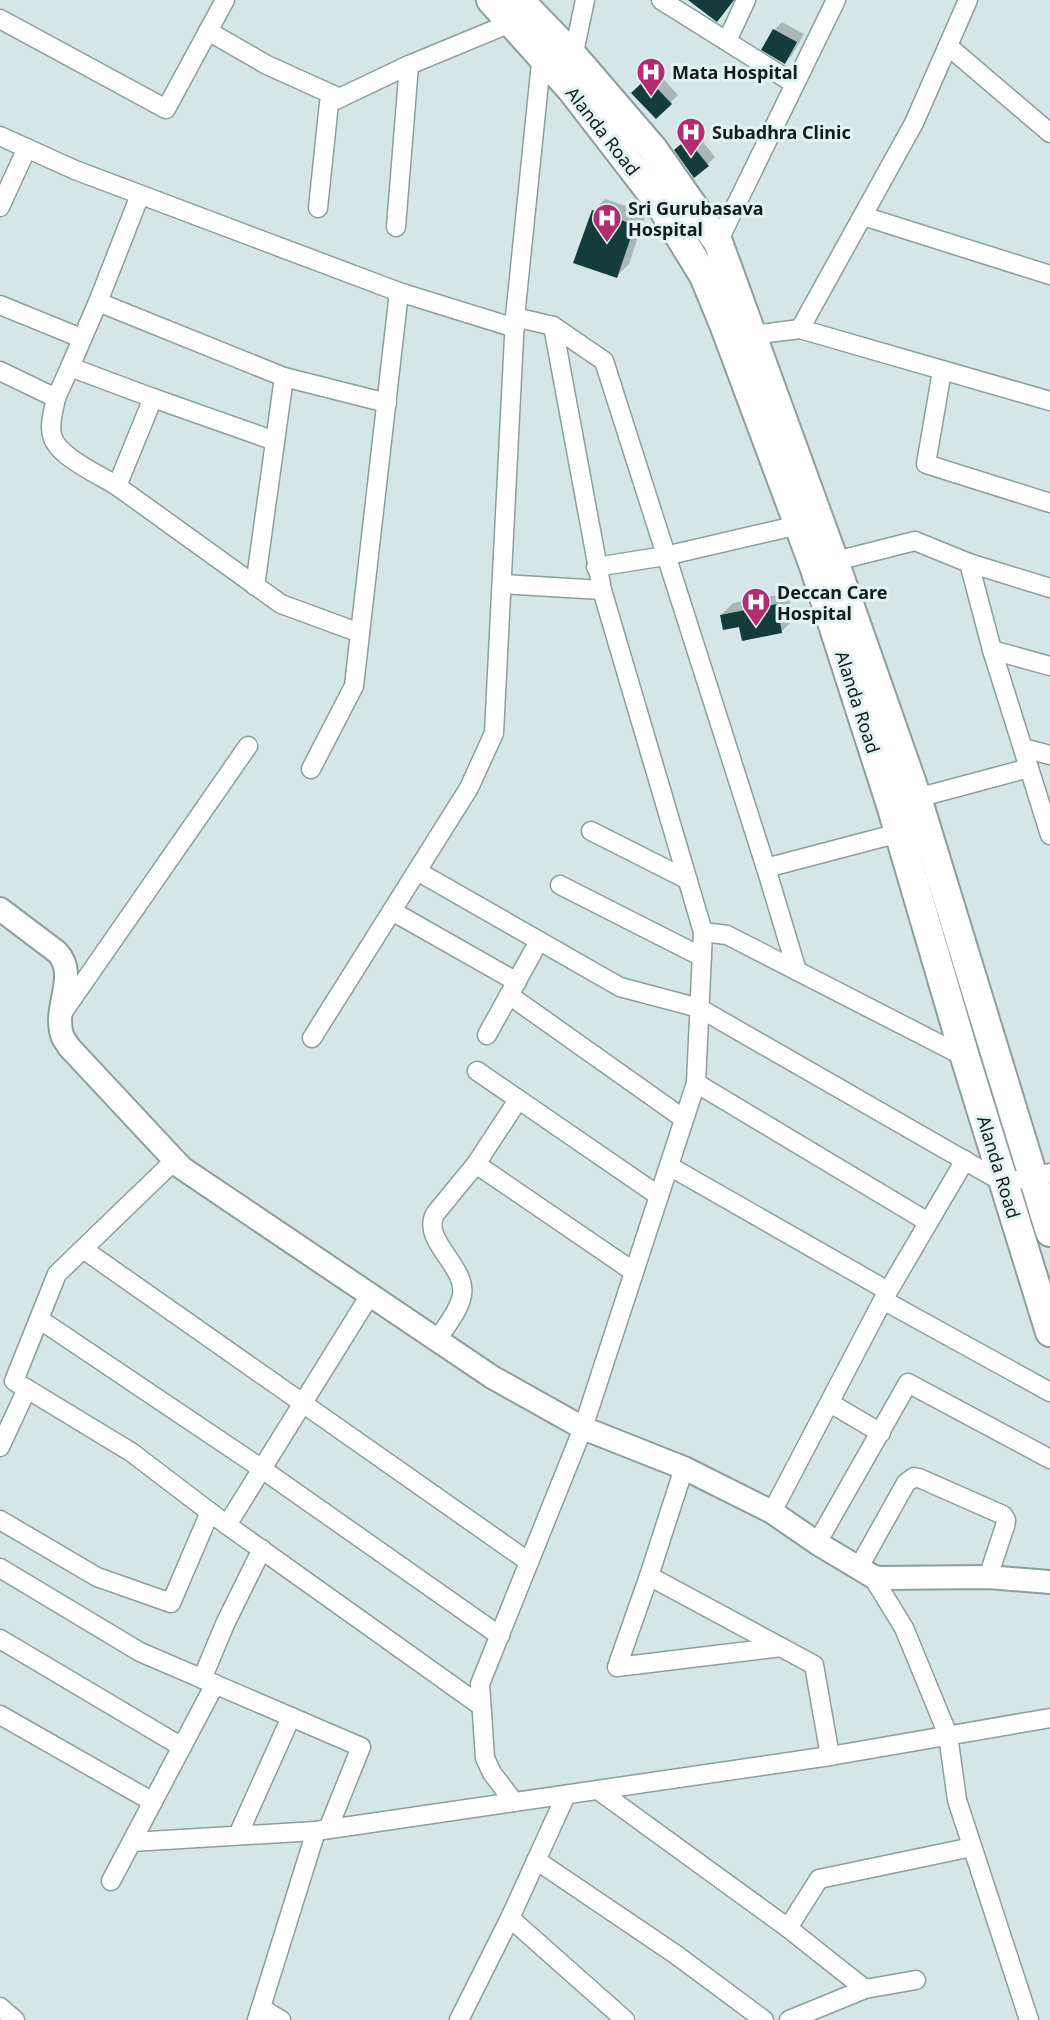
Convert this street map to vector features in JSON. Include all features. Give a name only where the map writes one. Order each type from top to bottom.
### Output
[{"type":"main road","name":"Alanda Road","points":[[492,0],[546,28],[653,149],[718,242],[739,331],[799,525],[824,564],[899,833],[1050,1332]]},
{"type":"main road","name":"Alanda Road","points":[[516,11],[542,56],[567,84],[660,204],[739,331],[824,564],[917,798],[1041,1175],[1050,1232]]},
{"type":"street","points":[[0,19],[166,109],[225,0]]},
{"type":"street","points":[[567,84],[585,0]]},
{"type":"street","points":[[662,0],[795,84]]},
{"type":"street","points":[[727,41],[746,0]]},
{"type":"street","points":[[718,242],[836,0]]},
{"type":"street","points":[[800,329],[914,123],[968,0]]},
{"type":"street","points":[[318,208],[328,103],[516,11]]},
{"type":"street","points":[[312,1038],[469,788],[494,733],[515,322],[546,28]]},
{"type":"street","points":[[208,31],[267,65],[340,98]]},
{"type":"street","points":[[948,46],[1050,133]]},
{"type":"street","points":[[396,227],[409,65]]},
{"type":"street","points":[[0,136],[75,170],[399,292],[515,322],[553,326],[604,361],[797,970]]},
{"type":"street","points":[[0,207],[27,148]]},
{"type":"street","points":[[140,195],[98,302],[56,398],[51,428],[56,444],[67,455],[117,486],[281,604],[360,633]]},
{"type":"street","points":[[863,216],[1050,275]]},
{"type":"street","points":[[311,769],[354,686],[399,292]]},
{"type":"street","points":[[98,302],[284,377],[387,403]]},
{"type":"street","points":[[0,305],[81,338]]},
{"type":"street","points":[[514,1802],[492,1773],[484,1758],[480,1684],[583,1428],[696,1083],[704,932],[596,567],[553,326]]},
{"type":"street","points":[[739,331],[800,329],[1050,401]]},
{"type":"street","points":[[70,367],[275,441]]},
{"type":"street","points":[[0,371],[56,398]]},
{"type":"street","points":[[942,371],[926,464],[1050,503]]},
{"type":"street","points":[[255,586],[284,377]]},
{"type":"street","points":[[117,486],[153,398]]},
{"type":"street","points":[[596,567],[666,555],[799,525]]},
{"type":"street","points":[[824,564],[915,541],[969,563],[1050,588]]},
{"type":"street","points":[[969,563],[992,650],[1029,768],[1046,809],[1050,835]]},
{"type":"street","points":[[502,584],[602,590]]},
{"type":"street","points":[[992,650],[1050,666]]},
{"type":"street","points":[[60,1017],[248,746]]},
{"type":"street","points":[[1023,748],[1050,755]]},
{"type":"street","points":[[917,798],[1029,768]]},
{"type":"street","points":[[591,831],[688,880]]},
{"type":"street","points":[[766,868],[899,833]]},
{"type":"street","points":[[417,871],[620,987],[699,1008],[1004,1182],[1041,1175]]},
{"type":"street","points":[[560,885],[702,957]]},
{"type":"street","points":[[0,909],[65,960],[67,971],[60,1017],[62,1035],[69,1047],[182,1168],[492,1377],[583,1428],[684,1468],[772,1512],[817,1543],[879,1578],[988,1577],[1050,1582]]},
{"type":"street","points":[[392,911],[513,988],[684,1119]]},
{"type":"street","points":[[704,932],[727,935],[965,1057]]},
{"type":"street","points":[[487,1035],[539,941]]},
{"type":"street","points":[[477,1071],[658,1196]]},
{"type":"street","points":[[696,1083],[928,1222]]},
{"type":"street","points":[[437,1340],[459,1306],[463,1287],[460,1277],[431,1228],[432,1221],[476,1164],[518,1100]]},
{"type":"street","points":[[175,1160],[57,1274],[14,1381],[131,1452],[227,1525],[481,1706]]},
{"type":"street","points":[[772,1512],[885,1295],[965,1160]]},
{"type":"street","points":[[476,1164],[634,1272]]},
{"type":"street","points":[[669,1166],[1050,1392]]},
{"type":"street","points":[[83,1249],[529,1562]]},
{"type":"street","points":[[227,1525],[370,1295]]},
{"type":"street","points":[[39,1319],[262,1469],[500,1636]]},
{"type":"street","points":[[817,1543],[908,1383],[1050,1459]]},
{"type":"street","points":[[0,1447],[27,1389]]},
{"type":"street","points":[[830,1403],[881,1433]]},
{"type":"street","points":[[684,1468],[650,1575],[617,1667],[781,1647]]},
{"type":"street","points":[[866,1572],[906,1483],[914,1477],[1003,1515],[1006,1520],[1005,1526],[988,1577]]},
{"type":"street","points":[[0,1520],[97,1577],[171,1603],[210,1512]]},
{"type":"street","points":[[111,1881],[182,1747],[208,1681],[225,1624],[262,1550]]},
{"type":"street","points":[[0,1568],[140,1652],[361,1747],[322,1830],[259,2014],[281,2020]]},
{"type":"street","points":[[866,1572],[904,1628],[948,1735],[957,1800],[1029,2020]]},
{"type":"street","points":[[650,1575],[814,1665],[830,1756]]},
{"type":"street","points":[[0,1639],[182,1747]]},
{"type":"street","points":[[0,1715],[153,1802]]},
{"type":"street","points":[[238,1835],[291,1717]]},
{"type":"street","points":[[132,1842],[322,1830],[830,1756],[1050,1718]]},
{"type":"street","points":[[598,1790],[788,1928],[865,1989]]},
{"type":"street","points":[[459,2020],[510,1918],[566,1795]]},
{"type":"street","points":[[788,1928],[819,1879],[972,1847]]},
{"type":"street","points":[[536,1860],[675,1954],[764,2020]]},
{"type":"street","points":[[510,1918],[625,2020]]},
{"type":"street","points":[[789,2020],[865,1989],[916,1980]]},
{"type":"street","points":[[0,2007],[15,2020]]},
{"type":"building","points":[[688,0],[734,0],[717,22]]},
{"type":"building","points":[[773,29],[797,42],[785,64],[761,50]]},
{"type":"building","points":[[647,78],[672,104],[656,119],[631,93]]},
{"type":"building","points":[[687,139],[709,166],[694,178],[674,150]]},
{"type":"building","points":[[592,210],[635,225],[617,278],[573,263]]},
{"type":"building","points":[[777,604],[782,633],[742,641],[739,627],[723,630],[720,615]]},
{"type":"place","name":"Mata Hospital","points":[[651,98]]},
{"type":"place","name":"Subadhra Clinic","points":[[691,158]]},
{"type":"place","name":"Sri Gurubasava Hospital","points":[[607,244]]},
{"type":"place","name":"Deccan Care Hospital","points":[[756,628]]}]
